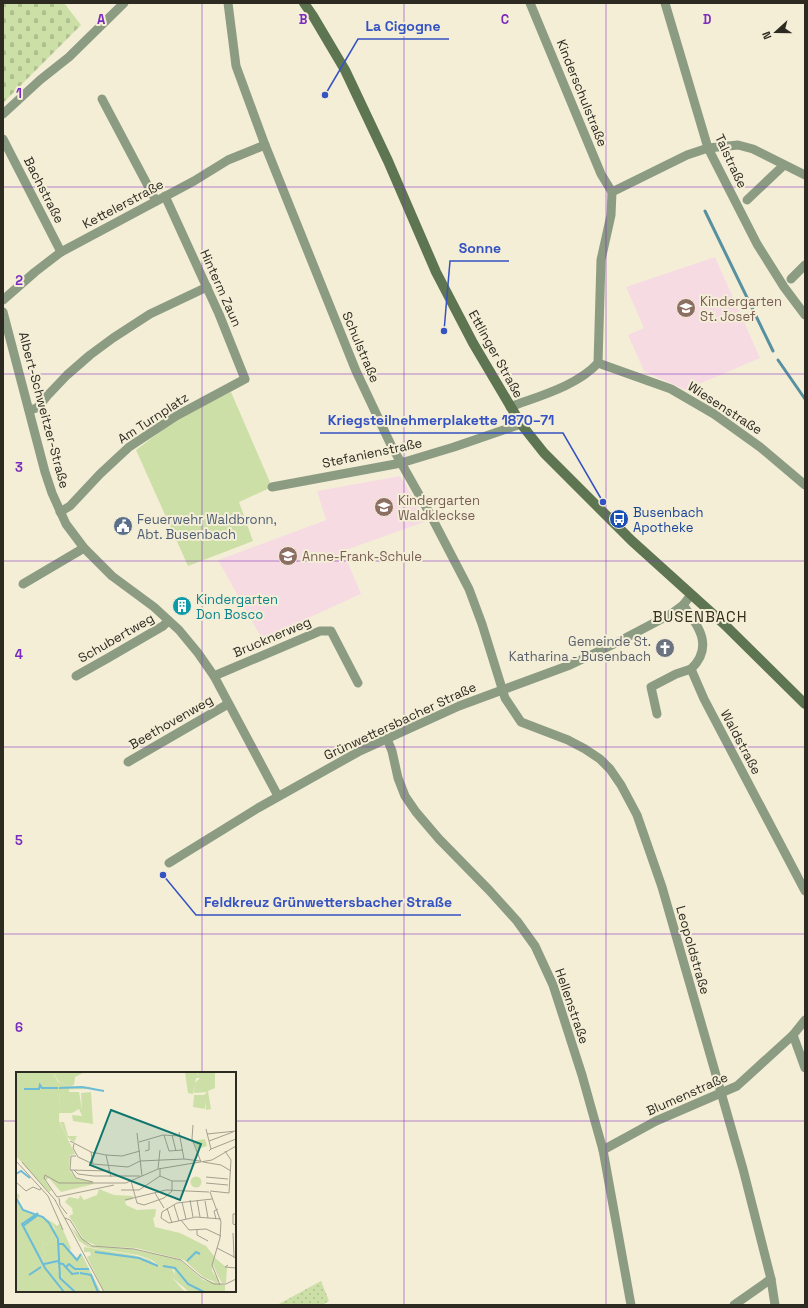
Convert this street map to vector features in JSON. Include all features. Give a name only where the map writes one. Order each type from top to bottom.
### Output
[{"type":"main road","name":"Ettlinger Straße","points":[[304,3],[326,38],[356,92],[388,161],[436,272],[510,407],[521,424],[544,453],[632,541],[724,624],[805,704]]},
{"type":"street","points":[[3,114],[40,80],[69,57],[124,3]]},
{"type":"street","name":"Schulstraße","points":[[228,3],[236,66],[265,145],[356,371],[400,463],[430,514],[469,590],[482,624],[502,690]]},
{"type":"street","name":"Kinderschulstraße","points":[[530,3],[601,174],[612,192]]},
{"type":"street","name":"Talstraße","points":[[665,3],[708,148],[738,204],[744,221],[757,244],[784,287],[805,315]]},
{"type":"street","points":[[102,99],[156,201]]},
{"type":"street","name":"Bachstraße","points":[[3,139],[61,252]]},
{"type":"street","name":"Kettelerstraße","points":[[3,300],[61,252],[228,160],[265,145]]},
{"type":"street","points":[[510,407],[542,395],[579,378],[590,371],[598,363],[601,260],[611,215],[612,192],[687,155],[708,148],[738,145],[753,149],[805,175]]},
{"type":"street","points":[[747,200],[784,165]]},
{"type":"street","name":"Hinterm Zaun","points":[[165,196],[208,287],[245,378],[231,386]]},
{"type":"street","points":[[791,279],[805,265]]},
{"type":"street","points":[[29,410],[37,408],[68,375],[90,355],[113,338],[150,314],[208,287]]},
{"type":"street","name":"Albert-Schweitzer-Straße","points":[[3,312],[45,472],[66,524],[84,548],[112,576],[154,607],[179,630],[198,653],[214,676],[278,796]]},
{"type":"street","name":"Wiesenstraße","points":[[598,363],[671,389],[714,414],[760,447],[805,485]]},
{"type":"street","name":"Am Turnplatz","points":[[60,512],[70,506],[100,474],[129,447],[176,416],[231,386]]},
{"type":"street","name":"Stefanienstraße","points":[[272,487],[400,463],[454,447],[521,424]]},
{"type":"street","points":[[23,584],[84,548]]},
{"type":"street","name":"Grünwettersbacher Straße","points":[[169,863],[278,796],[358,752],[459,706],[570,665],[671,614],[683,605],[691,595]]},
{"type":"street","points":[[657,714],[651,687],[676,674],[691,669],[699,662],[702,653],[703,644],[700,630],[683,605]]},
{"type":"street","name":"Schubertweg","points":[[76,676],[163,626],[168,621]]},
{"type":"street","name":"Brucknerweg","points":[[214,676],[320,631],[326,630],[330,631],[358,683]]},
{"type":"street","name":"Waldstraße","points":[[691,669],[704,700],[805,891]]},
{"type":"street","name":"Leopoldstraße","points":[[502,690],[511,709],[521,722],[568,740],[600,759],[621,785],[637,815],[662,887],[721,1094],[771,1279],[775,1305]]},
{"type":"street","name":"Beethovenweg","points":[[128,762],[228,704]]},
{"type":"street","name":"Hellenstraße","points":[[387,739],[392,751],[398,778],[405,796],[416,812],[439,839],[518,921],[535,946],[553,985],[582,1075],[603,1150],[631,1305]]},
{"type":"street","name":"Blumenstraße","points":[[603,1150],[656,1121],[737,1086],[793,1035],[805,1020]]},
{"type":"street","points":[[793,1035],[805,1068]]},
{"type":"street","points":[[734,1305],[771,1279]]},
{"type":"shaded area","name":"Kindergarten St. Josef","points":[[715,257],[760,358],[685,390],[644,371],[628,335],[644,328],[626,287]]},
{"type":"shaded area","name":"Anne-Frank-Schule","points":[[400,476],[427,521],[343,551],[361,594],[262,639],[218,560],[326,520],[317,491]]},
{"type":"green space","points":[[3,3],[64,3],[81,25],[3,103]]},
{"type":"green space","points":[[231,392],[272,487],[239,502],[253,541],[188,566],[136,450],[174,421]]},
{"type":"green space","points":[[321,1281],[329,1301],[322,1305],[277,1305]]},
{"type":"waterway","points":[[705,211],[773,351]]},
{"type":"waterway","points":[[778,360],[805,399]]},
{"type":"place","name":"La Cigogne","points":[[325,95]]},
{"type":"place","name":"Kindergarten St. Josef","points":[[686,308]]},
{"type":"place","name":"Sonne","points":[[444,331]]},
{"type":"place","name":"Kriegsteilnehmerplakette 1870–71","points":[[603,502]]},
{"type":"place","name":"Kindergarten Waldkleckse","points":[[384,507]]},
{"type":"place","name":"Busenbach Apotheke","points":[[619,519]]},
{"type":"place","name":"Feuerwehr Waldbronn, Abt. Busenbach","points":[[123,526]]},
{"type":"place","name":"Anne-Frank-Schule","points":[[288,556]]},
{"type":"place","name":"Kindergarten Don Bosco","points":[[182,606]]},
{"type":"place","name":"Gemeinde St. Katharina - Busenbach","points":[[665,648]]},
{"type":"place","name":"Feldkreuz Grünwettersbacher Straße","points":[[163,875]]},
{"type":"district","name":"BUSENBACH","points":[[700,616]]}]
